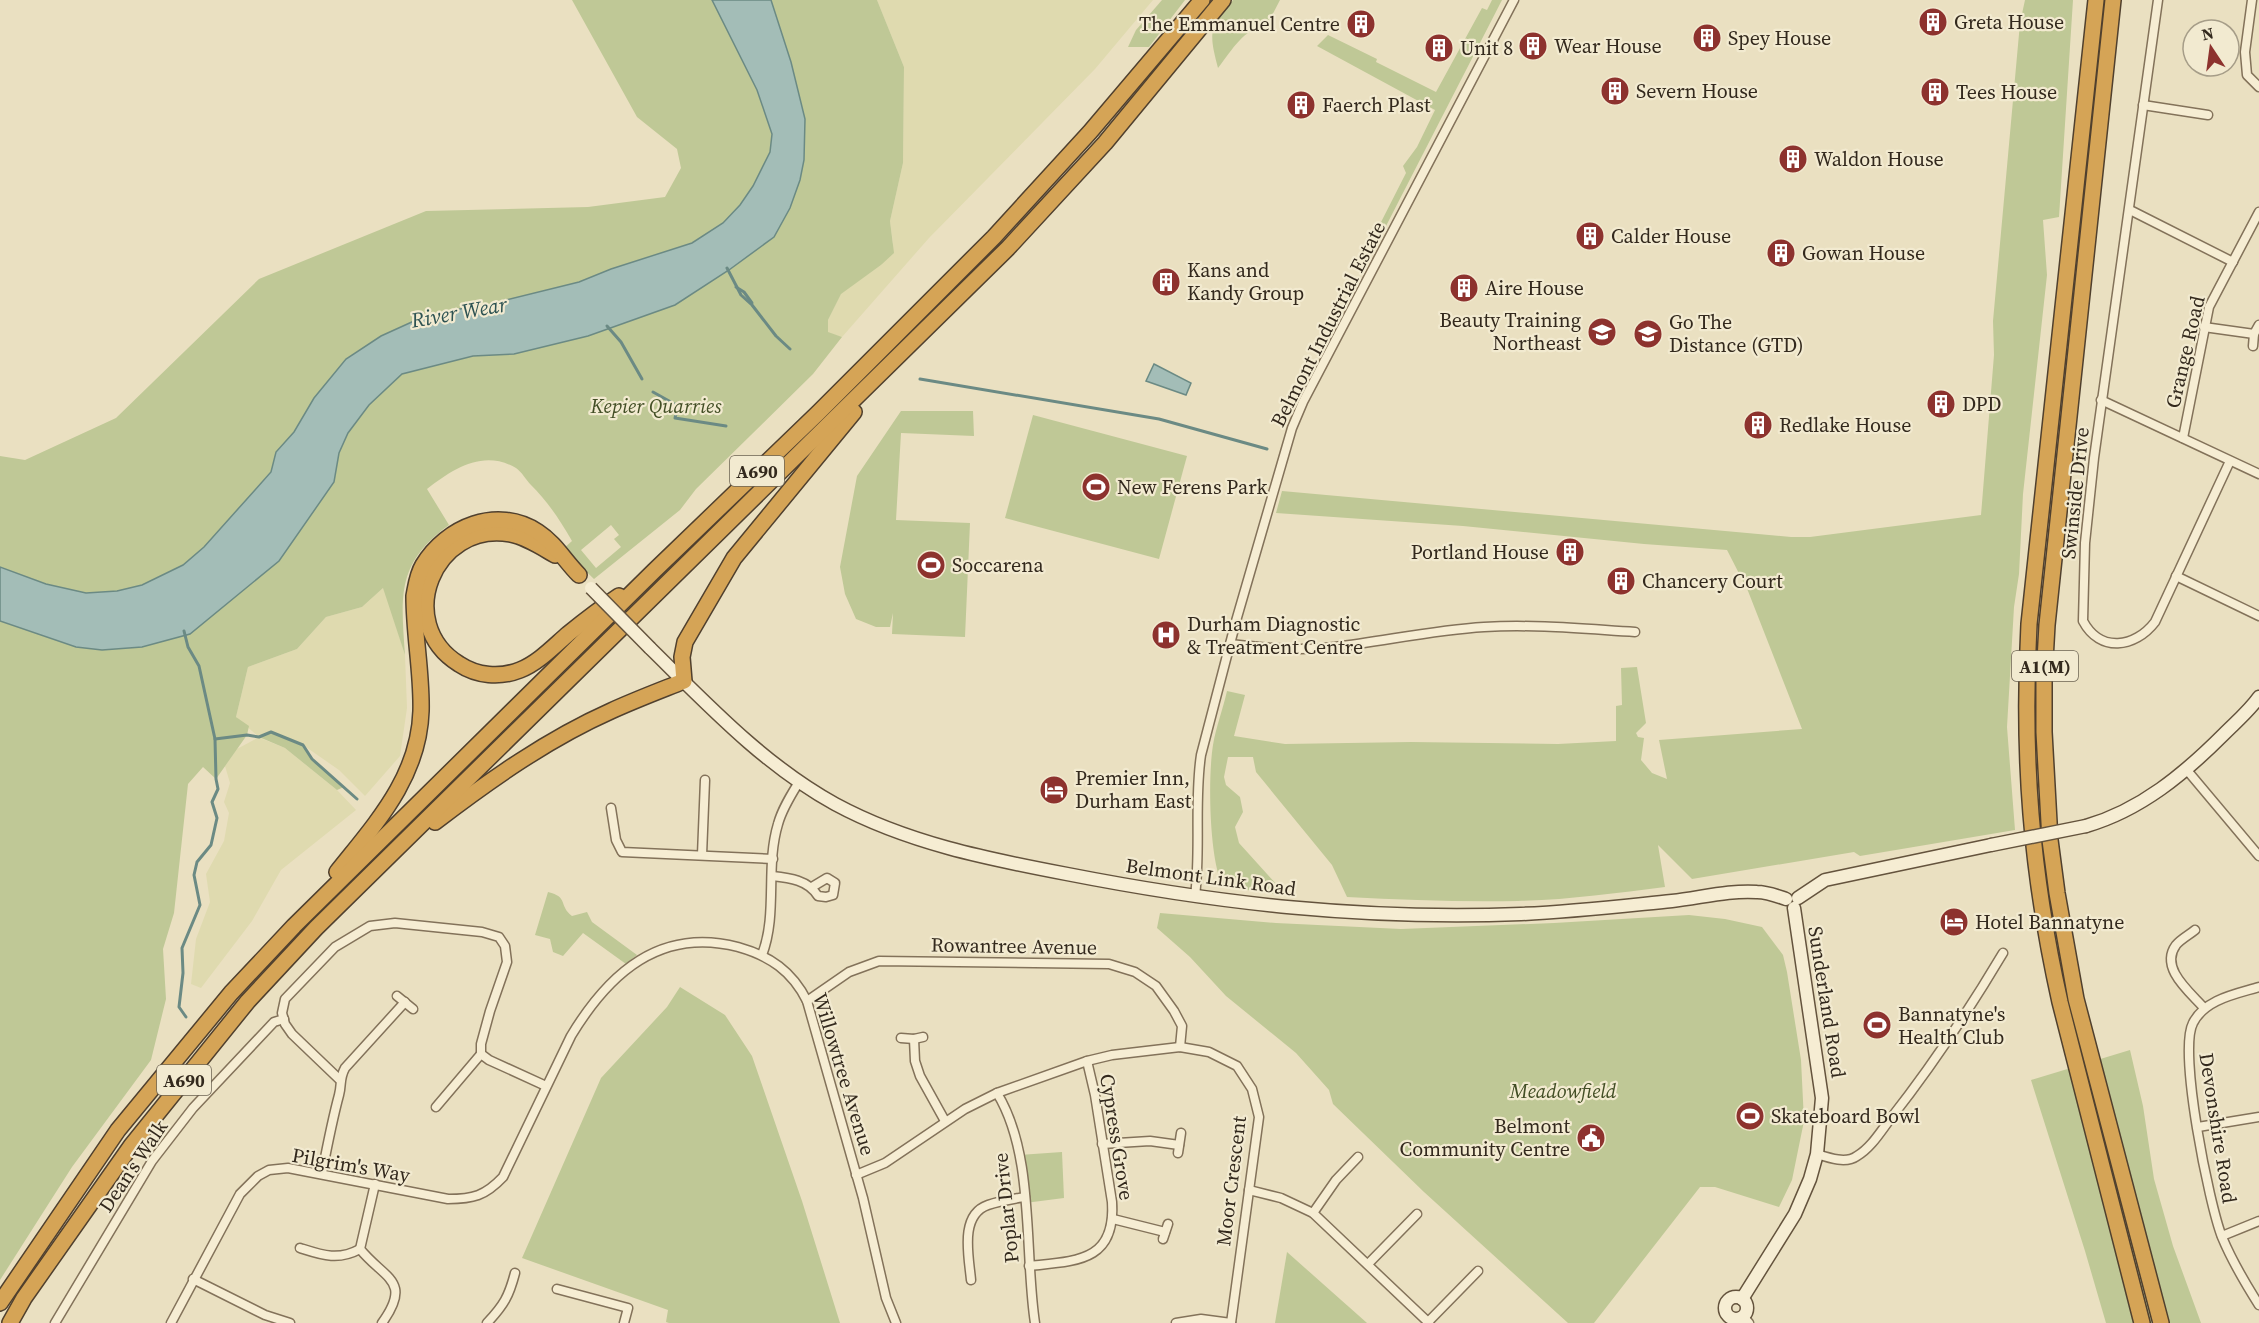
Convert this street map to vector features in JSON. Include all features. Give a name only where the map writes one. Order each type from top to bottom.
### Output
[{"type":"highway","name":"A690","points":[[0,1303],[118,1130],[231,993],[294,926],[827,404],[994,237],[1090,132],[1202,0]]},
{"type":"highway","name":"A690","points":[[10,1323],[24,1298],[131,1146],[233,1019],[316,928],[1008,248],[1105,142],[1223,0]]},
{"type":"highway","name":"A1(M)","points":[[2094,0],[2029,624],[2026,700],[2028,787],[2039,895],[2050,960],[2142,1323]]},
{"type":"highway","name":"A1(M)","points":[[2115,0],[2109,35],[2047,625],[2044,678],[2046,775],[2057,893],[2074,989],[2161,1323]]},
{"type":"highway","points":[[386,860],[478,789],[522,760],[610,711],[684,681],[682,657],[685,642],[734,558],[852,415],[931,325]]},
{"type":"highway","points":[[294,926],[388,808],[408,772],[419,733],[421,713],[414,596],[422,567],[432,552],[443,540],[473,523],[508,520],[537,531],[553,544],[579,575]]},
{"type":"highway","points":[[566,561],[528,539],[510,534],[491,533],[473,537],[456,546],[442,558],[432,574],[426,592],[425,611],[430,630],[439,646],[452,660],[468,669],[485,674],[503,674],[521,669],[537,660],[590,616],[654,571]]},
{"type":"street","name":"Belmont Industrial Estate","points":[[1196,896],[1199,866],[1198,775],[1201,754],[1278,472],[1303,402],[1514,0]]},
{"type":"street","name":"Swinside Drive","points":[[2158,0],[2130,210],[2101,400],[2085,543],[2083,621],[2086,628],[2097,637],[2109,643],[2124,644],[2139,639],[2155,622],[2230,461]]},
{"type":"street","points":[[2253,0],[2245,52],[2247,75],[2259,87]]},
{"type":"street","points":[[2247,75],[2259,77]]},
{"type":"street","points":[[2143,105],[2208,115]]},
{"type":"street","points":[[2130,210],[2233,262]]},
{"type":"street","name":"Grange Road","points":[[2182,438],[2209,307],[2259,212]]},
{"type":"street","points":[[2253,346],[2254,334],[2259,325]]},
{"type":"street","points":[[2204,327],[2254,334]]},
{"type":"street","points":[[2101,400],[2259,474]]},
{"type":"street","name":"Belmont Link Road","points":[[579,575],[741,737],[799,782],[863,818],[911,837],[1013,863],[1196,896],[1320,911],[1428,915],[1522,914],[1758,892],[1793,901]]},
{"type":"street","points":[[2176,576],[2259,616]]},
{"type":"street","points":[[1230,644],[1269,649],[1335,647],[1434,631],[1496,626],[1635,632]]},
{"type":"street","points":[[1793,901],[1825,880],[2086,826],[2131,809],[2186,769],[2259,699]]},
{"type":"street","points":[[2186,769],[2259,856]]},
{"type":"street","points":[[702,855],[705,780]]},
{"type":"street","points":[[762,955],[767,942],[778,824],[799,782]]},
{"type":"street","points":[[611,808],[616,840],[622,852],[773,859]]},
{"type":"street","points":[[772,876],[791,878],[812,886]]},
{"type":"street","name":"Sunderland Road","points":[[1723,1319],[1727,1302],[1734,1298],[1742,1299],[1795,1214],[1810,1179],[1817,1154],[1822,1098],[1793,901]]},
{"type":"street","points":[[339,1079],[291,1034],[282,1013],[285,999],[335,948],[370,926],[395,923],[482,932],[499,937],[505,946],[507,962],[490,1011],[481,1044],[481,1054],[436,1107]]},
{"type":"street","points":[[2194,930],[2172,952],[2171,965],[2175,975],[2204,1008],[2214,1002],[2259,987]]},
{"type":"street","name":"Willowtree Avenue","points":[[546,1086],[584,1014],[606,987],[623,971],[647,955],[675,945],[705,942],[732,946],[762,955],[778,964],[792,977],[807,1001],[856,1174],[886,1298],[896,1323]]},
{"type":"street","points":[[1817,1154],[1840,1160],[1851,1159],[1869,1146],[1906,1099],[1957,1027],[2003,953]]},
{"type":"street","name":"Rowantree Avenue","points":[[807,1001],[849,972],[879,961],[1109,964],[1135,972],[1156,986],[1182,1026],[1180,1047]]},
{"type":"street","points":[[397,996],[413,1009]]},
{"type":"street","points":[[322,1173],[339,1094],[339,1079],[345,1068],[405,1002]]},
{"type":"street","name":"Devonshire Road","points":[[2204,1008],[2192,1024],[2189,1040],[2205,1179],[2222,1236],[2238,1272],[2259,1305]]},
{"type":"street","name":"Dean's Walk","points":[[55,1323],[152,1161],[193,1108],[274,1022],[284,1019]]},
{"type":"street","points":[[901,1038],[919,1038],[915,1061],[920,1076],[945,1121]]},
{"type":"street","name":"Moor Crescent","points":[[856,1174],[885,1163],[965,1108],[997,1093],[1087,1061],[1112,1055],[1180,1047],[1209,1053],[1237,1066],[1252,1089],[1259,1117],[1231,1323]]},
{"type":"street","points":[[481,1054],[489,1060],[546,1086]]},
{"type":"street","name":"Cypress Grove","points":[[1029,1266],[1091,1256],[1108,1238],[1113,1219],[1095,1095],[1087,1061]]},
{"type":"street","name":"Pilgrim's Way","points":[[171,1323],[240,1194],[258,1176],[269,1170],[288,1168],[448,1199],[467,1199],[493,1188],[503,1177],[546,1086]]},
{"type":"street","name":"Poplar Drive","points":[[997,1093],[1011,1124],[1021,1163],[1035,1323]]},
{"type":"street","points":[[2198,1127],[2259,1117]]},
{"type":"street","points":[[1102,1144],[1142,1141],[1179,1149],[1181,1133]]},
{"type":"street","points":[[1313,1213],[1336,1180],[1358,1157]]},
{"type":"street","points":[[360,1249],[375,1184]]},
{"type":"street","points":[[1249,1190],[1281,1198],[1313,1213],[1429,1323],[1478,1271]]},
{"type":"street","points":[[971,1280],[969,1233],[970,1224],[976,1212],[986,1205],[1025,1197]]},
{"type":"street","points":[[1368,1264],[1417,1214]]},
{"type":"street","points":[[1113,1219],[1165,1231]]},
{"type":"street","points":[[2222,1236],[2259,1221]]},
{"type":"street","points":[[300,1248],[333,1257],[342,1257],[360,1249]]},
{"type":"street","points":[[360,1249],[392,1280],[396,1292],[395,1301],[382,1323]]},
{"type":"street","points":[[488,1323],[503,1306],[510,1293],[515,1273]]},
{"type":"street","points":[[193,1279],[263,1319],[290,1323]]},
{"type":"street","points":[[557,1289],[628,1308],[624,1323]]},
{"type":"street","points":[[1723,1319],[1746,1320],[1748,1310],[1746,1302],[1742,1299]]},
{"type":"street","points":[[1176,1323],[1201,1319],[1231,1323]]},
{"type":"shaded area","points":[[877,0],[1153,0],[1095,69],[929,238],[842,337],[828,333],[828,320],[841,293],[881,265],[893,243],[890,221],[903,163],[904,67]]},
{"type":"shaded area","points":[[384,587],[405,655],[407,708],[400,756],[365,796],[339,770],[303,745],[260,738],[285,748],[337,790],[356,810],[281,870],[252,921],[201,988],[191,984],[196,939],[210,902],[206,874],[224,841],[229,813],[224,802],[230,783],[225,766],[237,749],[259,737],[236,717],[248,667],[297,649],[326,617],[362,607]]},
{"type":"green space","points":[[572,0],[712,0],[757,90],[772,134],[770,152],[753,186],[740,205],[723,223],[692,243],[611,269],[579,282],[498,302],[483,308],[465,308],[425,316],[381,336],[346,359],[314,398],[294,432],[276,452],[271,472],[204,547],[183,565],[142,585],[117,591],[86,593],[46,584],[0,567],[0,456],[25,460],[116,418],[259,279],[426,211],[588,207],[665,197],[681,168],[677,149],[637,117]]},
{"type":"green space","name":"Kepier Quarries","points":[[771,0],[877,0],[904,67],[903,163],[890,221],[894,253],[841,294],[828,320],[828,332],[842,337],[813,374],[696,489],[680,510],[594,579],[563,549],[572,541],[548,505],[518,470],[492,460],[480,461],[458,469],[427,489],[449,525],[419,553],[411,567],[403,598],[405,655],[383,588],[362,607],[326,617],[297,649],[248,667],[236,717],[249,726],[247,735],[216,779],[203,767],[188,784],[174,913],[163,949],[166,999],[151,1060],[72,1167],[0,1280],[0,621],[76,647],[102,650],[142,647],[279,561],[334,482],[339,453],[348,433],[369,405],[402,374],[473,356],[514,354],[588,336],[675,305],[729,270],[774,237],[791,62]],"holes":[[[611,525],[619,535],[614,539],[621,547],[596,568],[581,550]]]},
{"type":"green space","points":[[1162,0],[1185,0],[1149,47],[1128,47],[1136,30]]},
{"type":"green space","points":[[1233,0],[1280,0],[1267,25],[1245,35],[1218,68],[1213,45],[1213,31]]},
{"type":"green space","points":[[1492,0],[1502,0],[1386,226],[1378,228],[1406,173],[1403,166],[1417,147],[1435,110],[1317,46],[1328,35],[1436,92],[1482,8],[1487,10]]},
{"type":"green space","points":[[2025,0],[2073,0],[2059,217],[2043,220],[2047,275],[2023,494],[2019,574],[2014,607],[2007,727],[2015,830],[1860,856],[1854,852],[1692,879],[1658,845],[1665,887],[1592,896],[1497,901],[1347,897],[1332,865],[1256,772],[1253,757],[1228,757],[1224,777],[1226,785],[1240,797],[1243,812],[1235,827],[1239,843],[1287,896],[1234,888],[1221,882],[1212,834],[1210,775],[1214,738],[1227,691],[1245,695],[1234,736],[1285,744],[1411,742],[1558,744],[1616,741],[1616,706],[1622,705],[1621,668],[1637,667],[1646,723],[1636,733],[1638,737],[1644,738],[1641,760],[1652,773],[1667,779],[1659,740],[1802,729],[1748,591],[1727,550],[1463,526],[1276,513],[1282,491],[1791,537],[1810,537],[1981,515],[1994,355],[1993,321],[2020,23]]},
{"type":"green space","points":[[901,411],[973,411],[974,436],[901,433],[896,520],[970,523],[965,637],[892,634],[893,613],[890,627],[876,627],[856,619],[845,594],[840,567],[857,476]]},
{"type":"green space","name":"New Ferens Park","points":[[1033,415],[1187,456],[1159,559],[1005,518]]},
{"type":"green space","points":[[271,732],[303,745],[312,759],[344,787],[337,790],[285,748],[259,737]]},
{"type":"green space","points":[[548,892],[559,896],[572,916],[587,912],[592,922],[637,955],[626,964],[583,933],[563,956],[553,952],[550,939],[535,935]]},
{"type":"green space","name":"Meadowfield","points":[[1160,913],[1276,923],[1401,929],[1689,915],[1725,919],[1762,927],[1783,955],[1801,1060],[1804,1121],[1792,1180],[1779,1207],[1715,1187],[1700,1187],[1594,1323],[1568,1323],[1424,1192],[1333,1104],[1329,1090],[1296,1053],[1226,996],[1190,957],[1157,928]]},
{"type":"green space","points":[[680,987],[725,1015],[752,1056],[802,1201],[840,1323],[669,1323],[666,1322],[668,1310],[522,1258],[601,1078],[667,1007]]},
{"type":"green space","points":[[2130,1050],[2143,1106],[2154,1179],[2173,1246],[2201,1323],[2106,1323],[2031,1080]]},
{"type":"green space","points":[[1062,1152],[1064,1198],[1025,1203],[1019,1155]]},
{"type":"green space","points":[[1287,1252],[1367,1323],[1275,1323]]},
{"type":"water","name":"River Wear","points":[[712,0],[771,0],[791,62],[805,119],[804,160],[790,208],[774,237],[675,305],[588,336],[514,354],[473,356],[402,374],[369,405],[348,433],[339,453],[334,482],[279,561],[190,634],[142,647],[102,650],[76,647],[0,621],[0,567],[46,584],[86,593],[117,591],[142,585],[183,565],[204,547],[271,472],[276,452],[294,432],[314,398],[346,359],[381,336],[425,316],[465,308],[483,308],[498,302],[579,282],[611,269],[692,243],[723,223],[740,205],[753,186],[770,152],[772,134],[757,90]]},
{"type":"water","points":[[1154,364],[1191,383],[1186,395],[1146,381]]},
{"type":"waterway","points":[[727,268],[741,295],[790,349]]},
{"type":"waterway","points":[[736,287],[744,292],[752,303]]},
{"type":"waterway","points":[[607,326],[621,342],[642,379]]},
{"type":"waterway","points":[[920,379],[1159,419],[1267,449]]},
{"type":"waterway","points":[[653,392],[678,406],[675,418],[726,426]]},
{"type":"waterway","points":[[184,631],[188,647],[199,666],[215,739],[218,789],[212,802],[217,818],[211,845],[197,862],[194,875],[200,905],[182,948],[183,973],[179,1007],[186,1017]]},
{"type":"waterway","points":[[215,739],[247,735],[259,737],[271,732],[303,745],[312,759],[357,799]]},
{"type":"place","name":"Greta House","points":[[1933,22]]},
{"type":"place","name":"The Emmanuel Centre","points":[[1361,24]]},
{"type":"place","name":"Spey House","points":[[1707,38]]},
{"type":"place","name":"Wear House","points":[[1533,46]]},
{"type":"place","name":"Unit 8","points":[[1439,48]]},
{"type":"place","name":"Severn House","points":[[1615,91]]},
{"type":"place","name":"Tees House","points":[[1935,92]]},
{"type":"place","name":"Faerch Plast","points":[[1301,105]]},
{"type":"place","name":"Waldon House","points":[[1793,159]]},
{"type":"place","name":"Calder House","points":[[1590,236]]},
{"type":"place","name":"Gowan House","points":[[1781,253]]},
{"type":"place","name":"Kans and Kandy Group","points":[[1166,282]]},
{"type":"place","name":"Aire House","points":[[1464,288]]},
{"type":"place","name":"Beauty Training Northeast","points":[[1602,332]]},
{"type":"place","name":"Go The Distance (GTD)","points":[[1648,334]]},
{"type":"place","name":"DPD","points":[[1941,404]]},
{"type":"place","name":"Redlake House","points":[[1758,425]]},
{"type":"place","name":"New Ferens Park","points":[[1096,487]]},
{"type":"place","name":"Portland House","points":[[1570,552]]},
{"type":"place","name":"Soccarena","points":[[931,565]]},
{"type":"place","name":"Chancery Court","points":[[1621,581]]},
{"type":"place","name":"Durham Diagnostic & Treatment Centre","points":[[1166,635]]},
{"type":"place","name":"Premier Inn, Durham East","points":[[1054,790]]},
{"type":"place","name":"Hotel Bannatyne","points":[[1954,922]]},
{"type":"place","name":"Bannatyne's Health Club","points":[[1877,1025]]},
{"type":"place","name":"Skateboard Bowl","points":[[1750,1116]]},
{"type":"place","name":"Belmont Community Centre","points":[[1591,1138]]}]
